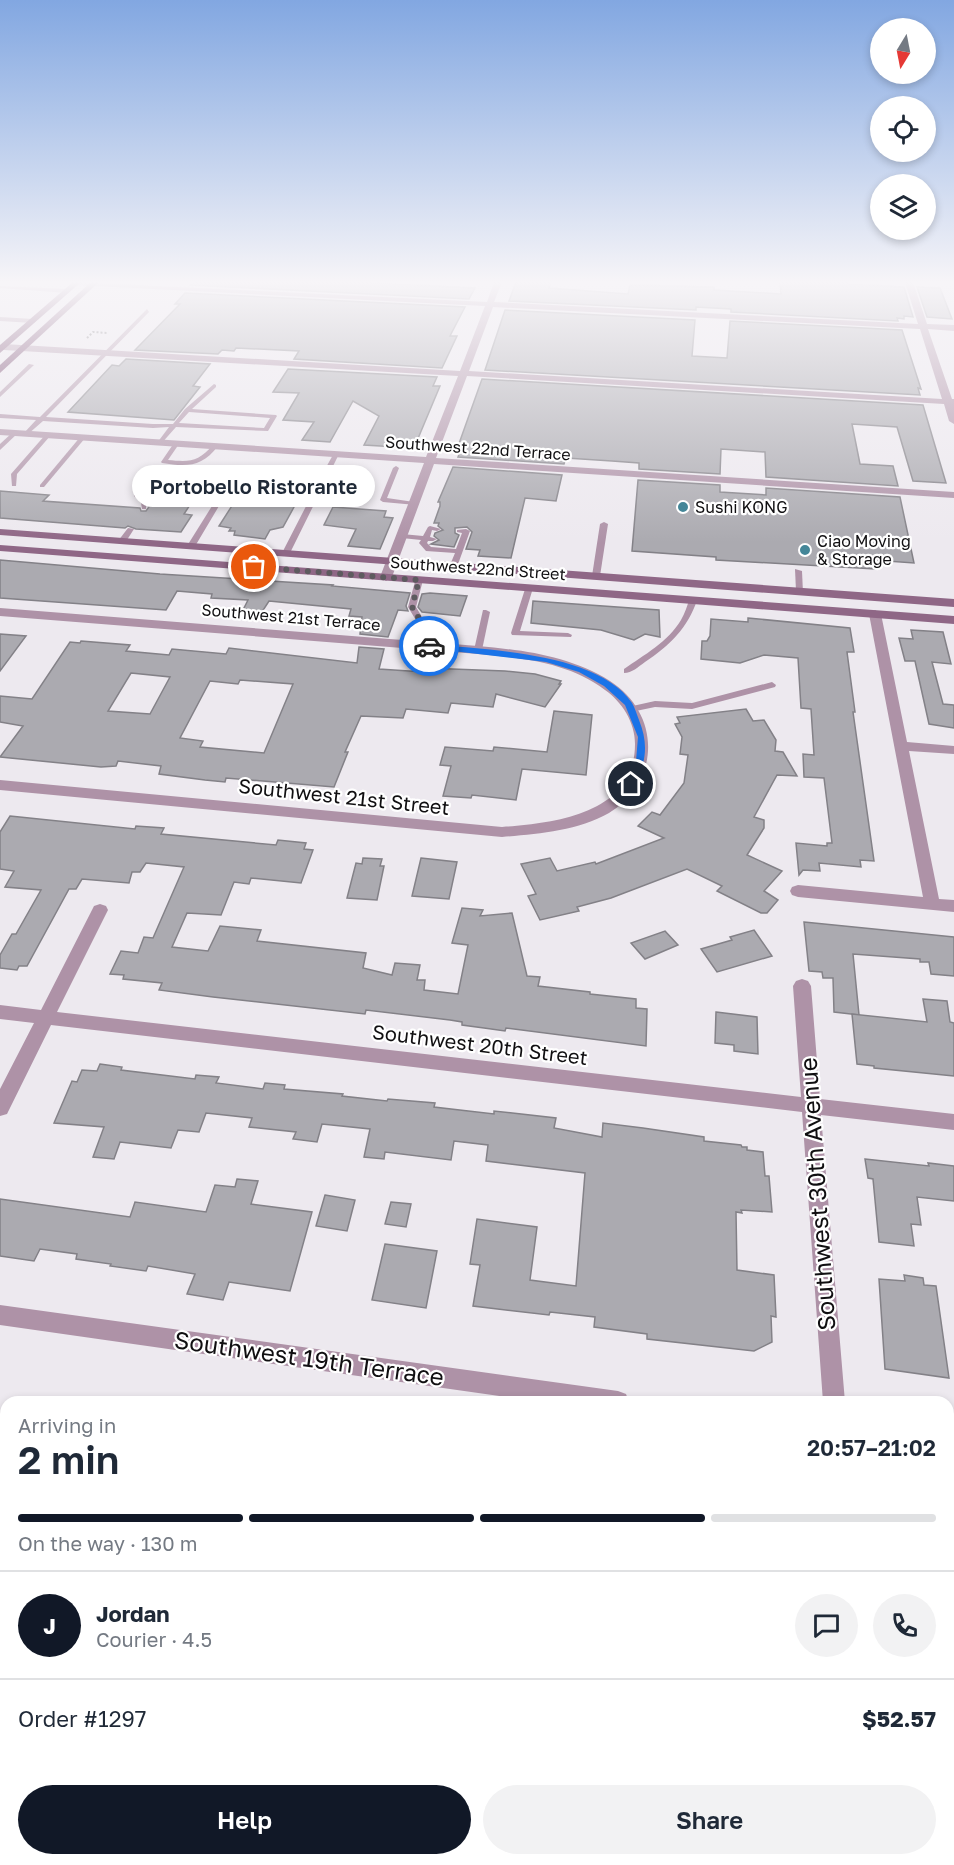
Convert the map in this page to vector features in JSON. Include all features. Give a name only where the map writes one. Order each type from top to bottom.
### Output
[{"type":"main road","name":"Southwest 22nd Street","points":[[0,532],[954,603]]},
{"type":"main road","points":[[110,557],[122,541]]},
{"type":"main road","name":"Southwest 22nd Street","points":[[0,548],[954,620]]},
{"type":"main road","points":[[872,596],[875,614]]},
{"type":"street","points":[[382,369],[951,402]]},
{"type":"street","points":[[386,577],[464,369]]},
{"type":"street","points":[[939,369],[951,402],[954,421]]},
{"type":"street","name":"Southwest 22nd Terrace","points":[[0,432],[954,495]]},
{"type":"street","name":"Southwest 21st Terrace","points":[[0,612],[478,650],[528,656],[581,670],[607,684],[631,709],[638,724],[643,746]]},
{"type":"street","points":[[875,614],[932,904]]},
{"type":"street","name":"Southwest 21st Street","points":[[0,785],[502,832],[548,827],[572,821],[609,806],[631,784],[637,772],[643,746]]},
{"type":"street","points":[[901,746],[954,750]]},
{"type":"street","points":[[798,891],[954,906]]},
{"type":"street","points":[[0,1108],[100,910]]},
{"type":"street","name":"Southwest 30th Avenue","points":[[802,986],[834,1396]]},
{"type":"street","name":"Southwest 20th Street","points":[[0,1012],[954,1122]]},
{"type":"street","name":"Southwest 19th Terrace","points":[[0,1314],[576,1396]]},
{"type":"lane","points":[[0,394],[3,388],[27,369]]},
{"type":"lane","points":[[27,433],[89,369]]},
{"type":"lane","points":[[160,442],[187,410],[214,386]]},
{"type":"lane","points":[[0,416],[153,426],[266,430],[274,416],[187,410]]},
{"type":"lane","points":[[0,448],[15,433]]},
{"type":"lane","points":[[14,485],[14,474],[48,435]]},
{"type":"lane","points":[[42,486],[83,437]]},
{"type":"lane","points":[[176,444],[164,462],[197,463],[206,458],[215,446]]},
{"type":"lane","points":[[286,553],[336,454]]},
{"type":"lane","points":[[190,546],[239,467],[325,473]]},
{"type":"lane","points":[[396,468],[383,500],[414,504]]},
{"type":"lane","points":[[136,495],[144,502],[144,508]]},
{"type":"lane","points":[[596,576],[604,524]]},
{"type":"lane","points":[[437,529],[430,528],[429,538],[423,543],[429,549],[459,551]]},
{"type":"lane","points":[[122,541],[130,529]]},
{"type":"lane","points":[[454,566],[459,551],[459,541],[466,531],[459,531]]},
{"type":"lane","points":[[402,536],[429,538]]},
{"type":"lane","points":[[798,571],[800,591]]},
{"type":"lane","points":[[410,645],[421,622],[412,607],[419,580]]},
{"type":"lane","points":[[529,588],[515,633],[568,635]]},
{"type":"lane","points":[[627,671],[656,651],[683,626],[690,615],[693,600]]},
{"type":"lane","points":[[478,650],[486,612]]},
{"type":"lane","points":[[631,709],[655,704],[692,706],[772,685]]},
{"type":"building","points":[[108,369],[206,369],[193,386],[200,387],[174,420],[68,412]]},
{"type":"building","points":[[288,369],[437,377],[433,386],[440,386],[414,448],[364,445],[379,416],[353,401],[330,442],[302,440],[314,422],[283,420],[299,393],[273,392]]},
{"type":"building","points":[[915,369],[921,389],[918,388],[920,395],[485,370]]},
{"type":"building","points":[[482,379],[923,405],[946,483],[913,481],[897,427],[852,424],[860,464],[893,466],[898,486],[766,477],[765,452],[721,449],[720,474],[639,469],[639,463],[566,458],[564,464],[458,457],[460,452],[456,452]]},
{"type":"building","points":[[453,467],[562,475],[556,501],[525,498],[511,558],[478,556],[480,550],[466,549],[472,532],[467,527],[455,528],[455,533],[459,535],[454,547],[431,544],[439,540],[434,536],[435,533],[443,530],[438,526],[439,523],[434,523],[440,506],[438,502]]},
{"type":"building","points":[[177,468],[213,470],[184,514],[192,515],[181,532],[136,529],[128,526],[125,528],[0,518],[0,491],[49,495],[43,501],[140,508],[141,511],[146,511]]},
{"type":"building","points":[[266,478],[289,480],[288,483],[294,483],[293,486],[305,487],[283,527],[270,530],[265,539],[234,535],[235,531],[229,531],[231,528],[219,526],[244,487]]},
{"type":"building","points":[[638,480],[720,485],[720,492],[766,495],[766,488],[900,497],[914,563],[873,560],[875,569],[716,560],[716,557],[632,551]]},
{"type":"building","points":[[333,507],[386,511],[384,517],[393,518],[380,549],[348,546],[356,529],[324,525]]},
{"type":"building","points":[[0,560],[410,593],[406,606],[408,611],[398,610],[388,637],[360,634],[362,617],[349,616],[351,609],[269,601],[260,615],[242,612],[248,600],[211,598],[212,594],[177,591],[166,610],[0,598]]},
{"type":"building","points":[[422,594],[467,596],[460,616],[422,612],[418,607]]},
{"type":"building","points":[[533,601],[659,610],[660,637],[645,634],[634,640],[601,630],[531,623]]},
{"type":"building","points":[[748,618],[850,628],[854,652],[847,652],[855,712],[853,712],[874,861],[860,860],[861,867],[819,863],[820,871],[803,870],[799,875],[796,843],[827,846],[827,843],[832,843],[824,778],[804,777],[803,754],[814,755],[811,709],[801,708],[798,658],[764,655],[740,663],[701,659],[702,641],[707,641],[710,636],[711,619],[748,622]]},
{"type":"building","points":[[911,630],[943,632],[951,664],[932,662],[943,704],[954,705],[954,728],[929,724],[915,661],[905,661],[899,638],[913,639]]},
{"type":"building","points":[[0,634],[26,636],[0,671]]},
{"type":"building","points":[[81,641],[130,645],[126,651],[169,655],[172,649],[226,654],[229,648],[357,663],[359,647],[384,649],[379,669],[424,672],[426,668],[505,671],[535,674],[561,681],[559,684],[561,684],[545,707],[496,694],[493,707],[451,703],[448,713],[406,709],[403,718],[361,716],[345,752],[348,752],[334,787],[226,778],[225,782],[205,780],[159,774],[161,766],[118,761],[116,766],[101,767],[0,757],[23,726],[0,722],[0,696],[32,699],[70,642],[80,643]],"holes":[[[131,673],[170,677],[150,714],[108,711]],[[240,680],[293,684],[264,753],[200,747],[203,741],[180,738],[210,681],[238,684]]]},
{"type":"building","points":[[746,709],[753,721],[764,720],[776,740],[775,751],[783,752],[797,776],[777,775],[754,817],[764,820],[764,828],[747,855],[782,871],[764,891],[778,900],[767,913],[761,913],[717,891],[722,886],[687,869],[611,898],[577,907],[579,911],[540,920],[528,896],[536,894],[521,864],[550,858],[557,871],[595,862],[596,864],[664,838],[638,826],[652,812],[660,815],[684,783],[688,755],[680,754],[682,737],[675,724],[680,723],[677,717]]},
{"type":"building","points":[[554,711],[592,715],[586,775],[522,769],[516,800],[472,795],[471,798],[443,796],[451,766],[440,765],[445,747],[493,751],[494,747],[547,752]]},
{"type":"building","points":[[10,816],[135,829],[136,826],[164,828],[161,834],[276,845],[278,840],[306,843],[304,849],[313,850],[301,883],[251,878],[249,884],[234,882],[221,915],[187,913],[172,947],[208,951],[220,926],[261,930],[257,941],[366,953],[363,968],[392,975],[395,963],[420,965],[417,980],[425,980],[424,990],[458,994],[468,945],[452,943],[462,908],[483,910],[480,916],[512,913],[527,976],[540,977],[538,986],[636,999],[636,1008],[647,1009],[646,1046],[506,1028],[505,1031],[462,1025],[462,1022],[450,1020],[366,1010],[365,1014],[159,990],[162,983],[123,979],[124,975],[110,974],[121,951],[138,953],[144,937],[153,938],[184,867],[146,863],[140,872],[132,872],[129,883],[82,879],[76,889],[69,889],[27,966],[19,966],[17,970],[0,968],[0,955],[12,934],[16,934],[41,890],[5,887],[14,871],[0,869],[0,832]]},
{"type":"building","points":[[363,858],[382,859],[380,866],[384,866],[377,900],[347,898],[356,863],[362,864]]},
{"type":"building","points":[[421,858],[457,862],[449,899],[412,896]]},
{"type":"building","points":[[804,922],[954,937],[954,976],[931,974],[929,962],[920,962],[920,959],[853,954],[859,1015],[834,1012],[833,978],[823,978],[822,972],[809,971]]},
{"type":"building","points":[[754,930],[772,956],[717,972],[701,949],[732,940],[730,937]]},
{"type":"building","points":[[665,931],[678,945],[645,959],[631,943]]},
{"type":"building","points":[[923,999],[947,1001],[950,1022],[954,1023],[954,1076],[874,1068],[874,1066],[857,1064],[852,1014],[927,1022]]},
{"type":"building","points":[[716,1012],[757,1017],[758,1054],[734,1051],[734,1045],[715,1043]]},
{"type":"building","points":[[100,1064],[122,1067],[121,1070],[195,1079],[196,1075],[219,1077],[216,1083],[263,1089],[265,1083],[285,1085],[284,1089],[343,1094],[342,1096],[435,1103],[434,1107],[556,1118],[554,1128],[602,1137],[603,1123],[643,1128],[704,1137],[704,1141],[741,1145],[747,1147],[747,1150],[763,1152],[765,1176],[769,1176],[772,1212],[741,1210],[742,1213],[736,1212],[737,1270],[774,1275],[776,1317],[771,1316],[772,1342],[754,1351],[647,1339],[647,1334],[594,1327],[595,1317],[550,1312],[549,1315],[473,1306],[480,1265],[470,1264],[477,1219],[537,1227],[530,1280],[576,1286],[585,1173],[486,1161],[488,1145],[454,1141],[451,1160],[385,1152],[384,1159],[364,1157],[370,1129],[322,1124],[317,1142],[293,1139],[296,1132],[249,1127],[252,1118],[206,1113],[199,1132],[178,1130],[171,1148],[120,1142],[114,1159],[93,1157],[104,1127],[54,1123],[72,1081],[77,1082],[82,1070],[97,1071]]},
{"type":"building","points":[[865,1159],[929,1166],[928,1163],[954,1166],[954,1201],[917,1197],[921,1225],[911,1224],[914,1246],[879,1242],[873,1179],[868,1178]]},
{"type":"building","points":[[237,1179],[258,1181],[251,1204],[312,1212],[290,1291],[229,1282],[223,1300],[187,1294],[195,1274],[148,1266],[146,1271],[110,1266],[111,1264],[76,1259],[77,1254],[40,1249],[34,1261],[0,1256],[0,1199],[130,1217],[135,1202],[206,1212],[215,1185],[235,1187]]},
{"type":"building","points":[[325,1195],[355,1200],[347,1231],[316,1226]]},
{"type":"building","points":[[391,1202],[411,1204],[406,1227],[385,1224]]},
{"type":"building","points":[[385,1244],[437,1251],[426,1308],[372,1300]]},
{"type":"building","points":[[904,1275],[923,1278],[924,1285],[936,1286],[949,1378],[885,1369],[879,1279],[905,1281]]},
{"type":"way so far","points":[[254,567],[419,580],[412,607],[421,622],[410,645],[429,646]]},
{"type":"place","name":"Sushi KONG","points":[[683,507]]},
{"type":"place","name":"Ciao Moving & Storage","points":[[805,550]]},
{"type":"place","name":"Portobello Ristorante","points":[[254,567]]},
{"type":"route","points":[[429,646],[528,656],[566,664],[607,684],[628,704],[642,737],[640,761],[631,784]]}]
